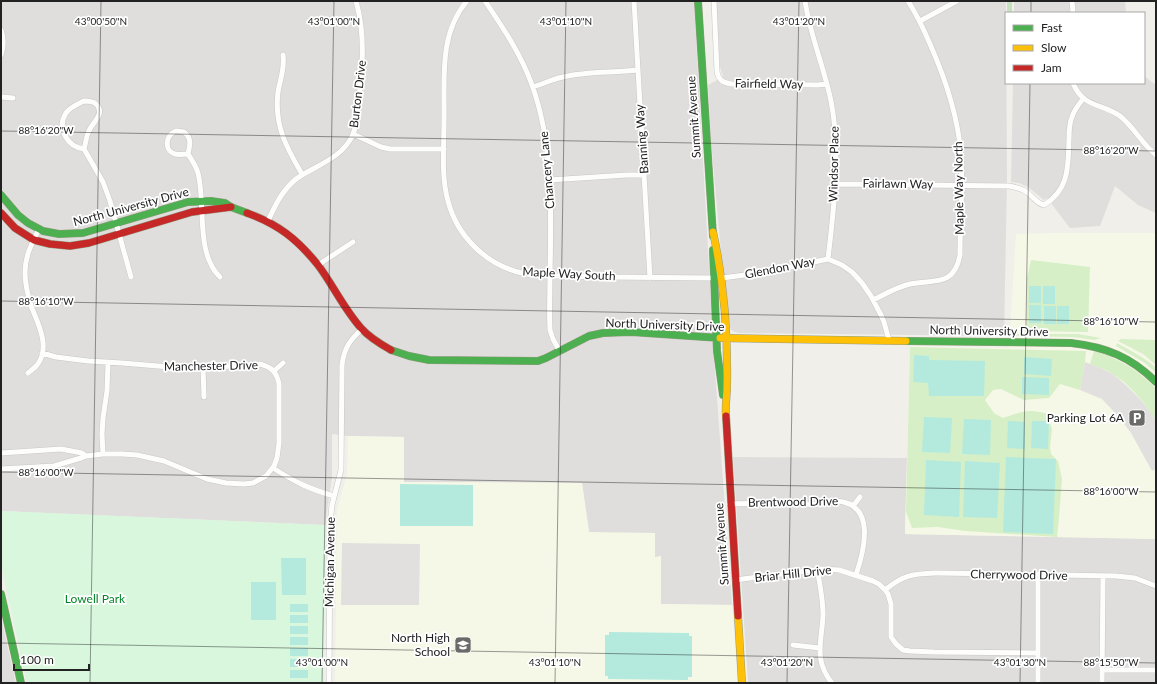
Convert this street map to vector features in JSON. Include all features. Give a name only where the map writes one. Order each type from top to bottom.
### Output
[{"type":"street","name":"Burton Drive","points":[[268,221],[280,196],[296,178],[335,156],[342,150],[353,134],[358,114],[363,53],[362,30],[356,1]]},
{"type":"street","name":"Maple Way South","points":[[467,1],[451,28],[446,47],[444,70],[444,175],[448,202],[456,221],[468,240],[478,251],[488,258],[509,269],[523,273],[550,276],[718,278]]},
{"type":"street","name":"Chancery Lane","points":[[485,1],[516,49],[533,87],[540,111],[545,136],[549,180],[550,330],[560,352]]},
{"type":"street","name":"Banning Way","points":[[634,1],[650,278]]},
{"type":"street","name":"Summit Avenue","points":[[698,1],[713,232],[726,338],[727,387],[725,403],[742,683]]},
{"type":"street","name":"Fairfield Way","points":[[714,1],[717,71],[721,81],[732,84],[827,84]]},
{"type":"street","name":"Windsor Place","points":[[805,1],[810,27],[831,101],[836,136],[835,184],[828,258]]},
{"type":"street","name":"Maple Way North","points":[[874,300],[904,285],[942,280],[953,274],[958,264],[960,255],[960,144],[954,113],[943,77],[933,52],[920,21],[908,1]]},
{"type":"street","points":[[920,21],[957,1]]},
{"type":"street","points":[[1072,1],[1073,12]]},
{"type":"street","points":[[1,30],[4,40],[4,47],[1,55]]},
{"type":"street","points":[[283,55],[283,69],[277,108],[279,123],[286,146],[302,174]]},
{"type":"street","points":[[533,87],[566,76],[638,70]]},
{"type":"street","points":[[1073,84],[1083,99],[1112,112],[1122,119],[1156,155]]},
{"type":"street","points":[[1,98],[13,98]]},
{"type":"street","name":"Fairlawn Way","points":[[835,184],[1009,186],[1021,189],[1042,205],[1047,203],[1058,193],[1064,182],[1068,163],[1070,124],[1075,111],[1083,99]]},
{"type":"street","points":[[84,149],[77,148],[67,141],[64,134],[63,122],[66,113],[69,110],[84,101],[89,101],[97,104],[100,111],[98,118],[88,132],[84,149],[106,189],[131,278]]},
{"type":"street","points":[[188,154],[176,154],[170,151],[167,146],[170,135],[180,131],[187,134],[189,137],[190,143],[188,154],[195,164],[198,172],[206,254],[214,272],[220,277]]},
{"type":"street","points":[[353,134],[381,147],[390,149],[444,149]]},
{"type":"street","points":[[549,180],[644,175]]},
{"type":"street","name":"North University Drive","points":[[1,195],[25,222],[40,229],[60,235],[73,234],[177,205],[201,201],[225,203],[231,207],[254,214],[285,231],[297,241],[318,266],[362,329],[390,349],[419,359],[532,362],[542,360],[560,352],[589,336],[603,333],[637,332],[717,338],[1071,343],[1090,345],[1123,356],[1143,370],[1156,382]]},
{"type":"street","name":"North University Drive","points":[[1,213],[16,228],[34,240],[50,244],[70,246],[89,243],[185,214],[231,207]]},
{"type":"street","points":[[28,373],[37,364],[42,353],[43,343],[38,319],[31,306],[25,273],[27,256],[40,229]]},
{"type":"street","points":[[318,266],[353,242]]},
{"type":"street","name":"Glendon Way","points":[[718,278],[767,272],[828,258],[852,272],[862,283],[874,300],[890,340]]},
{"type":"street","name":"Summit Avenue","points":[[718,278],[717,338],[721,386],[725,403]]},
{"type":"street","name":"Michigan Avenue","points":[[329,683],[330,514],[340,475],[343,358],[344,352],[349,343],[362,329]]},
{"type":"street","name":"Manchester Drive","points":[[42,353],[77,360],[170,367],[203,368],[260,364],[267,366],[274,371],[278,378],[279,384],[279,436],[277,458],[273,468]]},
{"type":"street","points":[[103,454],[102,434],[107,391],[108,363]]},
{"type":"street","points":[[274,371],[284,363]]},
{"type":"street","points":[[203,368],[204,397]]},
{"type":"street","points":[[1,453],[61,449],[86,456]]},
{"type":"street","points":[[1,469],[54,466],[86,456],[103,454],[129,454],[151,458],[207,479],[226,484],[253,483],[264,478],[273,468],[299,484],[334,496]]},
{"type":"street","points":[[852,506],[860,497]]},
{"type":"street","name":"Brentwood Drive","points":[[730,504],[814,504],[831,500],[847,502],[857,510],[862,519],[864,529],[862,556],[856,575]]},
{"type":"street","name":"Briar Hill Drive","points":[[735,580],[834,568],[879,584],[885,590]]},
{"type":"street","points":[[817,569],[822,606],[820,648],[821,664],[832,683]]},
{"type":"street","name":"Cherrywood Drive","points":[[885,590],[894,582],[910,575],[937,573],[1103,576],[1134,578],[1156,586]]},
{"type":"street","points":[[1038,575],[1038,683]]},
{"type":"street","points":[[1102,683],[1103,576]]},
{"type":"street","points":[[885,590],[891,604],[891,637],[903,650],[922,652],[1038,653]]},
{"type":"street","points":[[1,594],[3,609],[21,683]]},
{"type":"street","points":[[793,645],[820,648]]},
{"type":"street","points":[[1102,670],[1156,670]]},
{"type":"shaded area","points":[[1,1],[694,1],[714,357],[732,605],[661,604],[661,557],[655,557],[589,532],[582,483],[404,482],[404,437],[348,436],[332,434],[332,477],[325,525],[1,511]]},
{"type":"shaded area","points":[[716,1],[1006,1],[1005,84],[1006,84],[1007,182],[1004,336],[739,333],[731,330],[728,323],[721,252],[711,141],[708,85],[723,77],[720,67]]},
{"type":"shaded area","points":[[1014,1],[1125,1],[1126,12],[1014,12]]},
{"type":"shaded area","points":[[1145,77],[1156,85],[1156,213],[1138,205],[1115,186],[1100,226],[1070,228],[1047,198],[1044,200],[1028,187],[1019,183],[1011,182],[1013,84],[1145,84]]},
{"type":"shaded area","points":[[1156,233],[1156,539],[905,534],[910,346],[1009,348],[1016,234]]},
{"type":"shaded area","points":[[1029,286],[1041,286],[1041,303],[1029,303]]},
{"type":"shaded area","points":[[1043,286],[1055,286],[1055,304],[1043,304]]},
{"type":"shaded area","points":[[1029,305],[1041,305],[1041,323],[1029,323]]},
{"type":"shaded area","points":[[1044,306],[1056,306],[1056,324],[1044,324]]},
{"type":"shaded area","points":[[1057,306],[1069,306],[1069,324],[1057,324]]},
{"type":"shaded area","points":[[914,355],[929,356],[929,360],[985,361],[984,396],[929,396],[928,383],[913,382]]},
{"type":"shaded area","points":[[1024,357],[1052,359],[1051,376],[1024,374]]},
{"type":"shaded area","name":"Parking Lot 6A","points":[[1085,362],[1111,373],[1119,379],[1140,399],[1152,414],[1156,421],[1156,469],[1152,471],[1131,433],[1102,399],[1080,390]]},
{"type":"shaded area","points":[[1022,377],[1049,378],[1049,395],[1022,394]]},
{"type":"shaded area","points":[[924,417],[952,418],[950,453],[922,452]]},
{"type":"shaded area","points":[[964,419],[991,420],[990,455],[962,454]]},
{"type":"shaded area","points":[[1008,421],[1025,422],[1025,449],[1007,448]]},
{"type":"shaded area","points":[[1032,421],[1049,421],[1048,449],[1031,448]]},
{"type":"shaded area","points":[[348,436],[404,437],[404,482],[582,483],[589,532],[655,533],[655,557],[661,556],[661,604],[732,605],[738,683],[335,683],[337,510],[347,474]]},
{"type":"shaded area","points":[[733,457],[907,458],[905,534],[1156,539],[1156,683],[748,683]]},
{"type":"shaded area","points":[[1006,457],[1056,459],[1053,534],[1003,532]]},
{"type":"shaded area","points":[[926,460],[961,462],[959,517],[924,515]]},
{"type":"shaded area","points":[[965,461],[1000,463],[997,518],[963,517]]},
{"type":"shaded area","points":[[400,484],[473,485],[473,526],[400,526]]},
{"type":"shaded area","points":[[342,543],[420,544],[419,605],[341,605]]},
{"type":"shaded area","points":[[281,558],[306,558],[306,595],[282,595]]},
{"type":"shaded area","points":[[251,582],[276,582],[276,620],[251,620]]},
{"type":"shaded area","points":[[290,604],[308,604],[308,612],[290,612]]},
{"type":"shaded area","points":[[290,615],[308,615],[308,623],[290,623]]},
{"type":"shaded area","points":[[1,616],[7,644],[16,683],[1,683]]},
{"type":"shaded area","points":[[290,626],[308,626],[308,634],[290,634]]},
{"type":"shaded area","points":[[609,632],[689,633],[689,636],[692,636],[692,677],[688,677],[688,680],[608,679],[608,676],[605,676],[605,635],[609,635]]},
{"type":"shaded area","points":[[290,637],[308,637],[308,645],[290,645]]},
{"type":"shaded area","points":[[290,648],[308,648],[308,656],[290,656]]},
{"type":"shaded area","points":[[290,659],[308,659],[308,667],[290,667]]},
{"type":"shaded area","points":[[290,670],[308,670],[308,678],[290,678]]},
{"type":"green space","points":[[1007,1],[1012,1],[1012,12],[1007,12]]},
{"type":"green space","points":[[1031,260],[1090,267],[1088,332],[1027,331],[1027,278]]},
{"type":"green space","points":[[1019,334],[1078,334],[1101,338],[1095,340],[1073,337],[1013,336]]},
{"type":"green space","points":[[1121,339],[1156,340],[1156,365],[1143,354],[1118,341]]},
{"type":"green space","points":[[1117,343],[1151,364],[1156,368],[1156,373],[1145,363],[1116,346]]},
{"type":"green space","points":[[910,347],[1086,351],[1080,390],[1060,384],[1049,398],[1024,400],[1001,389],[993,390],[985,400],[994,413],[1003,418],[1030,411],[1047,414],[1052,429],[1050,447],[1051,454],[1058,461],[1062,479],[1057,537],[965,531],[938,527],[912,528],[906,512]]},
{"type":"green space","points":[[1094,351],[1116,359],[1129,366],[1154,386],[1156,393],[1156,421],[1147,407],[1131,388],[1118,377],[1104,369],[1090,364]]},
{"type":"green space","name":"Lowell Park","points":[[1,511],[325,525],[324,683],[27,683],[1,564]]},
{"type":"traffic: fast","points":[[698,1],[713,236]]},
{"type":"traffic: fast","points":[[1,195],[18,215],[28,223],[43,231],[59,234],[83,233],[188,202],[211,201],[225,203],[247,213]]},
{"type":"traffic: fast","points":[[713,250],[717,351],[723,395]]},
{"type":"traffic: fast","points":[[391,350],[409,356],[429,360],[538,361],[589,336],[603,333],[631,332],[720,338]]},
{"type":"traffic: fast","points":[[906,341],[1071,343],[1084,345],[1096,347],[1127,360],[1147,373],[1156,382]]},
{"type":"traffic: fast","points":[[1,594],[21,683]]},
{"type":"traffic: slow","points":[[713,232],[723,289],[726,328],[726,416]]},
{"type":"traffic: slow","points":[[720,338],[906,341]]},
{"type":"traffic: slow","points":[[738,616],[742,683]]},
{"type":"traffic: jam","points":[[1,213],[15,228],[34,240],[50,244],[70,246],[89,243],[192,212],[231,207]]},
{"type":"traffic: jam","points":[[247,213],[278,227],[302,247],[318,265],[349,313],[361,328],[379,343],[391,350]]},
{"type":"traffic: jam","points":[[726,416],[738,616]]},
{"type":"place","name":"Parking Lot 6A","points":[[1137,418]]},
{"type":"place","name":"North High School","points":[[463,645]]}]
